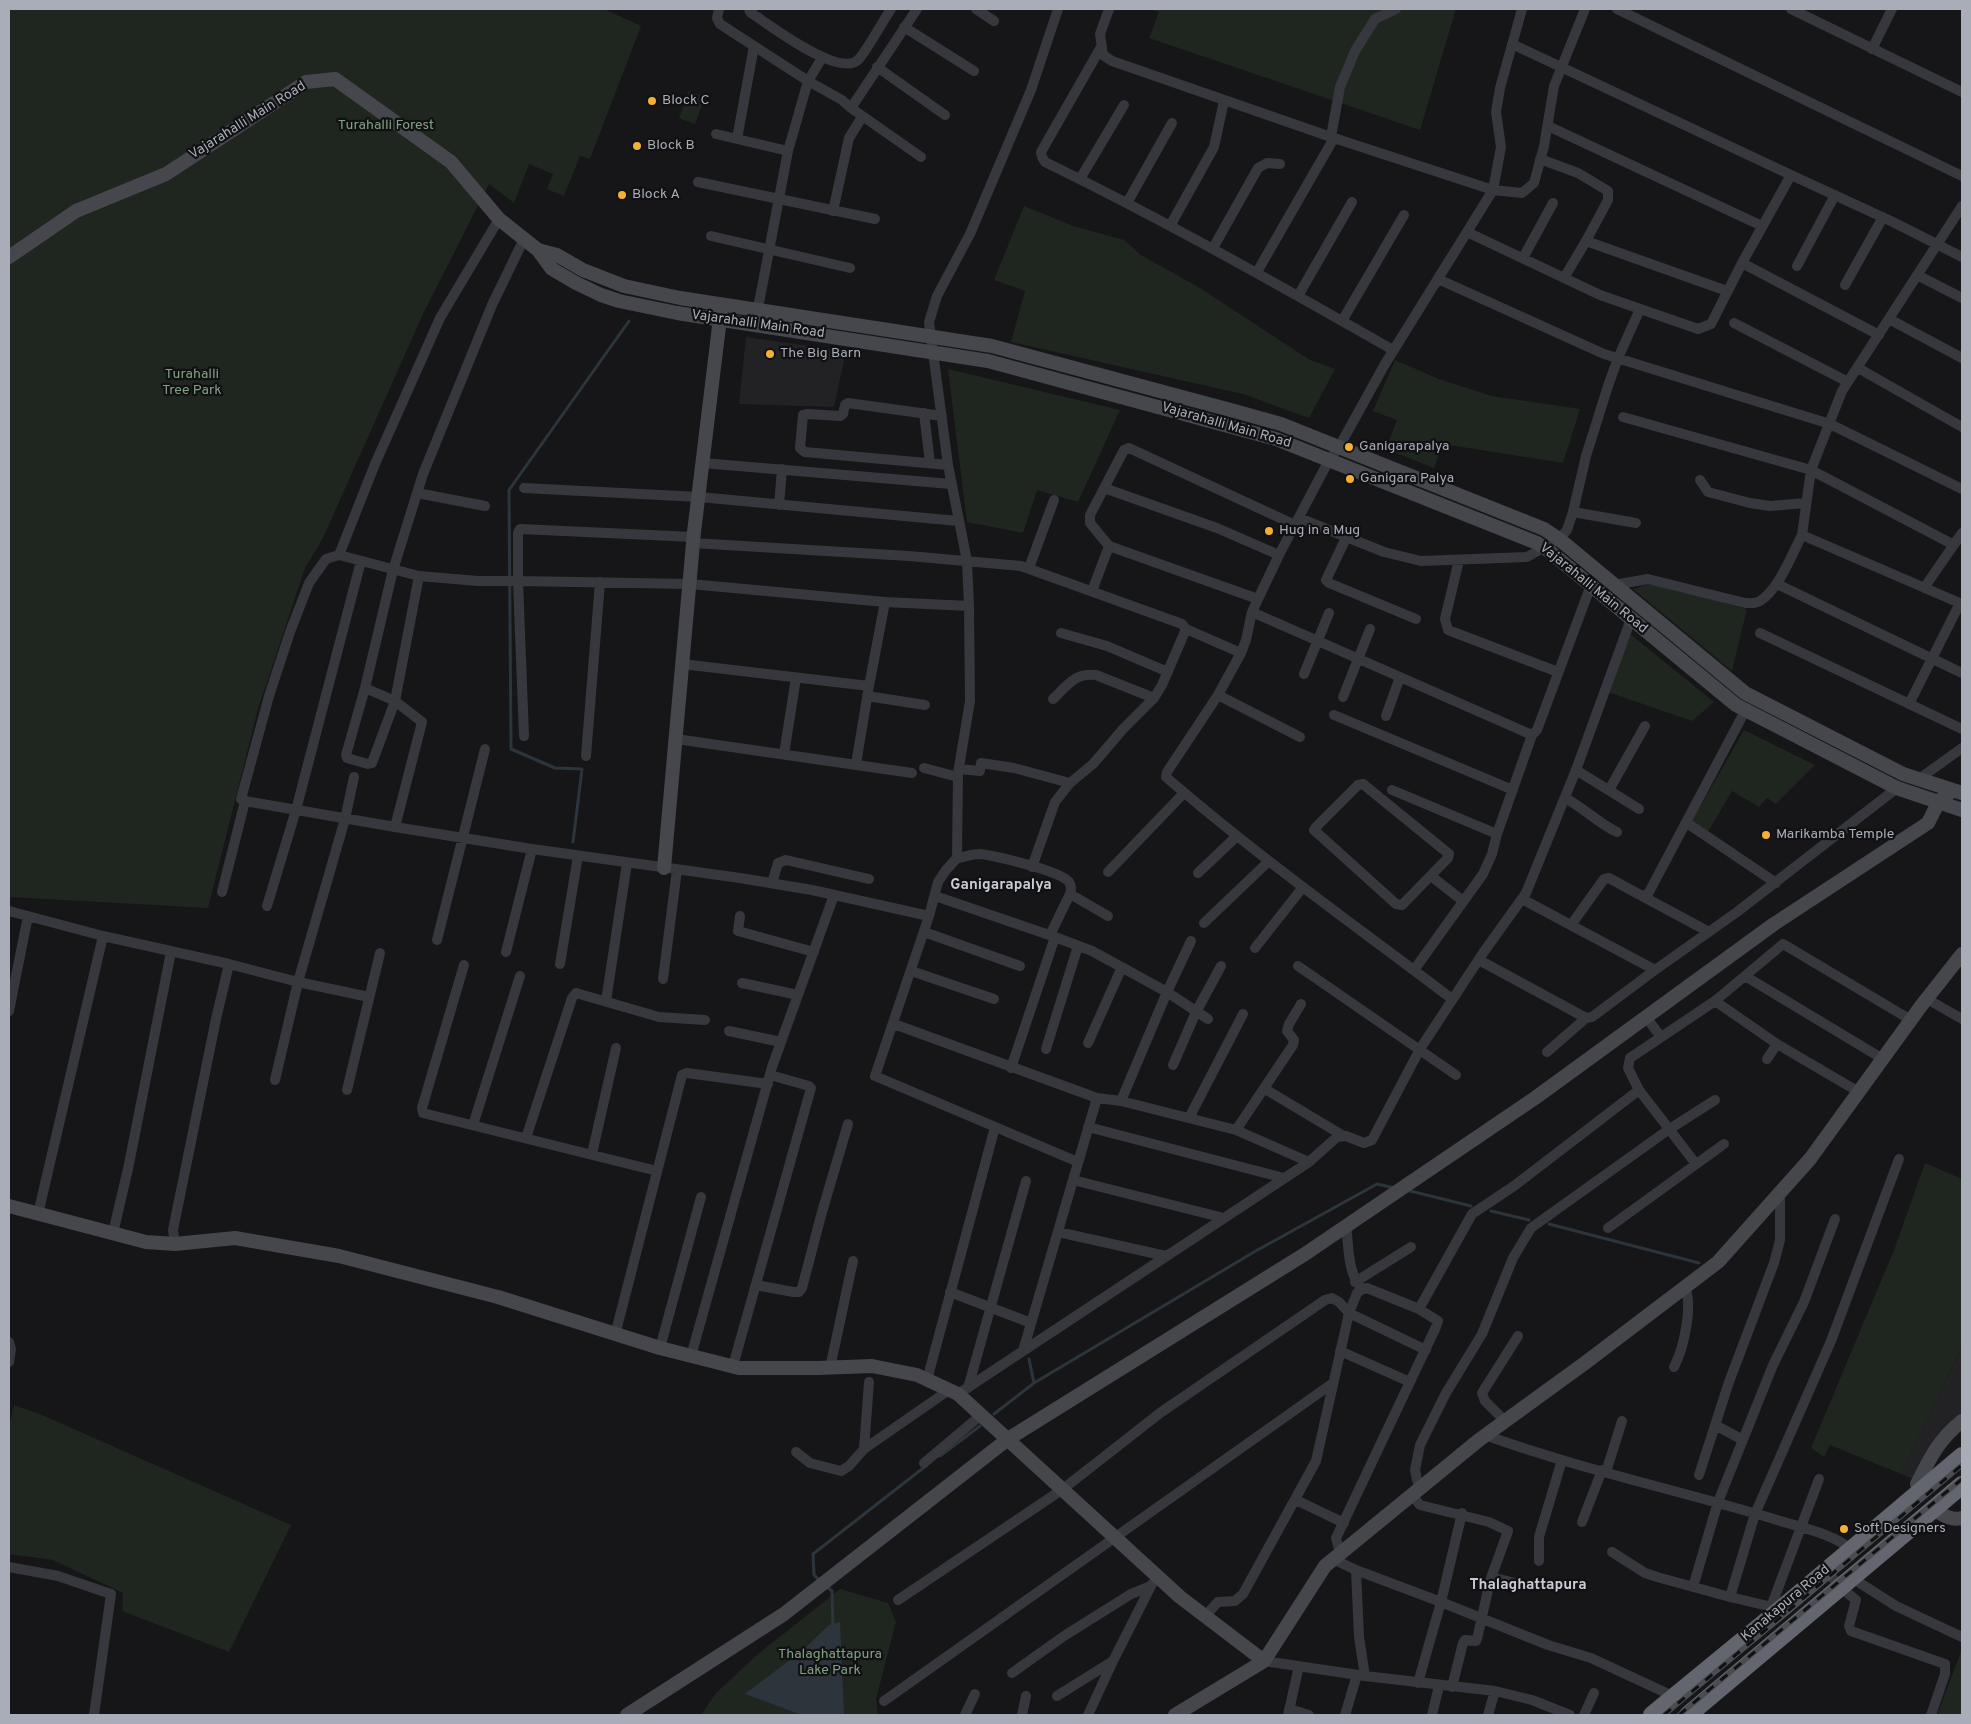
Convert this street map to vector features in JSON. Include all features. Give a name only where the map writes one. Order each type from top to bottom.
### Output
[{"type":"highway","name":"Kanakapura Road","points":[[1652,1715],[1776,1608],[1851,1550],[1962,1456]]},
{"type":"highway","name":"Kanakapura Road","points":[[1697,1713],[1962,1485]]},
{"type":"street","points":[[718,9],[717,18],[720,24],[808,81],[842,100],[862,117],[921,157]]},
{"type":"street","points":[[749,9],[750,12],[822,58],[845,64],[858,60],[891,9]]},
{"type":"street","points":[[851,108],[917,9]]},
{"type":"street","points":[[976,9],[994,21]]},
{"type":"street","points":[[957,858],[958,773],[970,701],[970,606],[967,561],[951,484],[929,322],[937,296],[970,234],[1031,90],[1058,9]]},
{"type":"street","points":[[1109,9],[1100,34],[1103,55],[1112,61],[1332,138],[1493,190],[1522,193],[1534,183],[1548,126],[1554,86],[1585,9]]},
{"type":"street","points":[[1257,272],[1332,138],[1340,87],[1355,51],[1375,18],[1396,9]]},
{"type":"street","points":[[1452,999],[1303,887],[1166,777],[1167,772],[1218,695],[1241,652],[1246,640],[1252,612],[1279,555],[1329,460],[1339,447],[1393,350],[1493,190],[1501,147],[1496,112],[1522,9]]},
{"type":"street","points":[[1618,9],[1962,176]]},
{"type":"street","points":[[1790,9],[1962,92]]},
{"type":"street","points":[[1872,49],[1892,9]]},
{"type":"street","points":[[904,27],[974,72]]},
{"type":"street","points":[[1512,44],[1561,69],[1883,217],[1962,257]]},
{"type":"street","points":[[738,138],[754,46]]},
{"type":"street","points":[[1101,47],[1041,152],[1045,162],[1257,272],[1393,350]]},
{"type":"street","points":[[755,324],[788,151],[808,81],[822,58]]},
{"type":"street","points":[[877,67],[945,115]]},
{"type":"street","name":"Vajarahalli Main Road","points":[[9,257],[76,211],[166,174],[306,82],[335,79],[451,162],[499,219],[538,250],[552,269],[601,295],[647,307],[988,361],[1234,426],[1276,439],[1537,543],[1591,585],[1736,705],[1897,788],[1962,810]]},
{"type":"street","points":[[1170,226],[1214,147],[1224,101]]},
{"type":"street","points":[[1080,179],[1124,105]]},
{"type":"street","points":[[833,211],[849,138],[862,117]]},
{"type":"street","points":[[1127,203],[1172,123]]},
{"type":"street","points":[[1548,126],[1762,226]]},
{"type":"street","points":[[716,134],[788,151]]},
{"type":"street","points":[[1540,159],[1578,174],[1608,191],[1608,200],[1564,278]]},
{"type":"street","points":[[1212,248],[1258,168],[1266,163],[1280,164]]},
{"type":"street","points":[[1467,232],[1600,295],[1698,329],[1711,324],[1742,263],[1791,175]]},
{"type":"street","points":[[698,182],[778,197],[875,219]]},
{"type":"street","points":[[1797,266],[1835,195]]},
{"type":"street","points":[[1298,296],[1352,202]]},
{"type":"street","points":[[1523,258],[1553,203]]},
{"type":"street","points":[[1614,585],[1648,579],[1745,603],[1761,601],[1776,584],[1802,535],[1811,470],[1842,391],[1962,206]]},
{"type":"street","points":[[1342,321],[1404,215]]},
{"type":"street","points":[[1845,285],[1883,217]]},
{"type":"street","points":[[339,555],[375,464],[440,318],[499,219]]},
{"type":"street","points":[[711,236],[850,268]]},
{"type":"street","points":[[419,576],[395,701],[372,763],[368,764],[347,758],[346,755],[365,688],[393,570],[423,474],[488,314],[524,239]]},
{"type":"street","points":[[1586,241],[1727,292]]},
{"type":"street","name":"Vajarahalli Main Road","points":[[538,250],[557,254],[583,270],[624,286],[757,310],[992,346],[1281,424],[1544,529],[1745,692],[1903,774],[1959,788]]},
{"type":"street","points":[[1742,263],[1878,335]]},
{"type":"street","points":[[1917,275],[1962,298]]},
{"type":"street","points":[[1438,279],[1604,354],[1830,424],[1962,489]]},
{"type":"street","points":[[664,979],[676,739],[682,664],[694,540],[722,304]]},
{"type":"street","points":[[1258,599],[1110,546],[1090,523],[1090,516],[1124,450],[1129,448],[1297,521],[1407,559],[1421,561],[1527,557],[1558,539],[1567,530],[1586,456],[1618,358],[1640,309]]},
{"type":"street","points":[[1889,319],[1962,358]]},
{"type":"street","points":[[1734,323],[1848,382]]},
{"type":"street","points":[[1858,368],[1962,428]]},
{"type":"street","points":[[942,416],[848,403],[845,405],[843,414],[840,416],[805,414],[803,417],[800,448],[805,452],[948,465]]},
{"type":"street","points":[[924,413],[930,463]]},
{"type":"street","points":[[1623,417],[1811,470],[1954,544]]},
{"type":"street","points":[[703,463],[951,484]]},
{"type":"street","points":[[779,505],[782,470]]},
{"type":"street","points":[[1700,480],[1708,492],[1750,503],[1770,506],[1806,503]]},
{"type":"street","points":[[524,488],[699,497],[958,521]]},
{"type":"street","points":[[1104,488],[1217,528],[1279,555]]},
{"type":"street","points":[[418,493],[485,506]]},
{"type":"street","points":[[1028,568],[1054,500]]},
{"type":"street","points":[[1573,512],[1636,523]]},
{"type":"street","points":[[524,736],[518,581],[518,533],[520,530],[694,540],[1021,566],[1182,624],[1186,629],[1241,652]]},
{"type":"street","points":[[1924,588],[1962,533]]},
{"type":"street","points":[[1802,535],[1961,604],[1909,704]]},
{"type":"street","points":[[1346,538],[1326,580],[1329,583],[1416,619]]},
{"type":"street","points":[[1092,591],[1110,546]]},
{"type":"street","points":[[222,892],[245,801],[242,799],[269,696],[308,583],[326,559],[339,555],[419,576],[478,580],[690,584],[885,602],[970,606]]},
{"type":"street","points":[[1459,560],[1444,620],[1448,630],[1558,672]]},
{"type":"street","points":[[268,906],[296,810],[361,561]]},
{"type":"street","points":[[586,756],[600,582]]},
{"type":"street","points":[[1776,584],[1962,673]]},
{"type":"street","points":[[1414,970],[1483,874],[1492,854],[1497,834],[1532,735],[1537,730],[1591,585]]},
{"type":"street","points":[[856,764],[885,602]]},
{"type":"street","points":[[1252,612],[1532,735]]},
{"type":"street","points":[[1304,674],[1329,613]]},
{"type":"street","points":[[1265,1089],[1342,1135],[1364,1143],[1372,1140],[1420,1049],[1452,999],[1526,893],[1576,770],[1631,619]]},
{"type":"street","points":[[1032,867],[1055,802],[1070,783],[1093,764],[1123,729],[1154,698],[1168,672],[1186,629]]},
{"type":"street","points":[[1343,697],[1370,629]]},
{"type":"street","points":[[1061,633],[1107,646],[1168,672]]},
{"type":"street","points":[[1760,634],[1962,729]]},
{"type":"street","points":[[682,664],[796,678],[868,691],[925,705]]},
{"type":"street","points":[[1053,699],[1078,676],[1087,674],[1096,675],[1154,698]]},
{"type":"street","points":[[1386,716],[1400,677]]},
{"type":"street","points":[[784,754],[796,678]]},
{"type":"street","points":[[365,688],[395,701],[422,722],[395,827]]},
{"type":"street","points":[[1218,695],[1300,738]]},
{"type":"street","points":[[1642,896],[1648,894],[1745,710]]},
{"type":"street","points":[[1334,715],[1512,790]]},
{"type":"street","points":[[1608,790],[1645,726]]},
{"type":"street","points":[[676,739],[912,772]]},
{"type":"street","points":[[438,940],[485,748]]},
{"type":"street","points":[[1919,779],[1962,748]]},
{"type":"street","points":[[924,768],[958,773],[980,771],[981,763],[1014,768],[1070,783]]},
{"type":"street","points":[[1576,770],[1639,809]]},
{"type":"street","points":[[275,1080],[298,982],[345,819],[354,777]]},
{"type":"street","points":[[1363,784],[1448,852],[1449,856],[1431,876],[1402,905],[1398,905],[1315,831],[1315,828],[1358,785],[1363,784]]},
{"type":"street","points":[[1547,1052],[1586,1018],[1592,1017],[1776,883],[1897,788]]},
{"type":"street","points":[[629,1714],[784,1614],[1008,1439],[1305,1254],[1535,1098],[1774,924],[1928,823],[1939,801],[1959,788]]},
{"type":"street","points":[[1392,790],[1497,834]]},
{"type":"street","points":[[1108,872],[1184,793]]},
{"type":"street","points":[[1565,798],[1583,808],[1603,826],[1617,832]]},
{"type":"street","points":[[245,801],[532,849],[772,883],[929,916]]},
{"type":"street","points":[[1687,823],[1776,883]]},
{"type":"street","points":[[1198,873],[1238,836]]},
{"type":"street","points":[[506,952],[532,849]]},
{"type":"street","points":[[1011,1068],[1052,936],[1070,894],[1071,887],[1069,881],[1032,867],[978,854],[957,858],[938,882],[924,932],[875,1076],[1078,1162]]},
{"type":"street","points":[[560,964],[578,856]]},
{"type":"street","points":[[772,883],[778,864],[786,860],[868,879]]},
{"type":"street","points":[[1204,923],[1269,860]]},
{"type":"street","points":[[606,1002],[627,863]]},
{"type":"street","points":[[1431,876],[1463,901]]},
{"type":"street","points":[[1571,925],[1604,879],[1609,878],[1709,932]]},
{"type":"street","points":[[1255,948],[1303,887]]},
{"type":"street","points":[[1070,894],[1108,916]]},
{"type":"street","points":[[691,1356],[769,1079],[834,895]]},
{"type":"street","points":[[935,896],[1092,951],[1167,992],[1208,1019]]},
{"type":"street","points":[[1522,899],[1655,970]]},
{"type":"street","points":[[9,911],[103,936],[369,997]]},
{"type":"street","points":[[9,1011],[28,916]]},
{"type":"street","points":[[740,916],[738,931],[814,952]]},
{"type":"street","points":[[924,932],[1020,966]]},
{"type":"street","points":[[38,1214],[103,936]]},
{"type":"street","points":[[1121,1101],[1167,992],[1191,941]]},
{"type":"street","points":[[1696,1164],[1639,1090],[1628,1068],[1628,1062],[1630,1058],[1715,1001],[1783,944],[1911,1020]]},
{"type":"street","points":[[1046,1049],[1078,946]]},
{"type":"street","points":[[113,1233],[128,1169],[170,952]]},
{"type":"street","points":[[347,1090],[380,953]]},
{"type":"street","points":[[1175,1715],[1264,1661],[1325,1566],[1336,1556],[1485,1435],[1718,1262],[1810,1159],[1911,1020],[1962,954]]},
{"type":"street","points":[[1479,960],[1586,1018]]},
{"type":"street","points":[[175,1244],[173,1230],[216,1019],[230,964]]},
{"type":"street","points":[[464,965],[422,1108],[425,1114],[657,1171]]},
{"type":"street","points":[[1173,1065],[1196,1012],[1221,966]]},
{"type":"street","points":[[1298,966],[1456,1075]]},
{"type":"street","points":[[1088,1043],[1122,967]]},
{"type":"street","points":[[911,971],[994,999]]},
{"type":"street","points":[[473,1125],[520,976]]},
{"type":"street","points":[[1745,976],[1883,1059]]},
{"type":"street","points":[[742,983],[798,996]]},
{"type":"street","points":[[526,1138],[574,995],[579,993],[658,1017],[705,1020]]},
{"type":"street","points":[[1927,999],[1962,1018]]},
{"type":"street","points":[[1715,1001],[1777,1044],[1858,1092]]},
{"type":"street","points":[[1236,1130],[1293,1045],[1294,1040],[1287,1031],[1288,1024],[1301,1004]]},
{"type":"street","points":[[1189,1118],[1243,1014]]},
{"type":"street","points":[[1646,1017],[1661,1037]]},
{"type":"street","points":[[894,1024],[1097,1098],[1121,1101],[1236,1130],[1309,1162]]},
{"type":"street","points":[[729,1031],[781,1042]]},
{"type":"street","points":[[1767,1059],[1777,1044]]},
{"type":"street","points":[[592,1154],[616,1048]]},
{"type":"street","points":[[615,1335],[684,1073],[769,1079],[809,1086],[811,1088],[733,1366]]},
{"type":"street","points":[[1419,1309],[1472,1214],[1514,1186],[1639,1090]]},
{"type":"street","points":[[1023,1352],[1097,1098]]},
{"type":"street","points":[[1452,1687],[1463,1642],[1465,1640],[1474,1642],[1477,1639],[1492,1578],[1508,1531],[1488,1522],[1420,1506],[1415,1492],[1415,1470],[1420,1445],[1446,1393],[1482,1334],[1513,1258],[1531,1228],[1668,1130],[1715,1100]]},
{"type":"street","points":[[756,1285],[793,1292],[799,1292],[802,1288],[848,1124]]},
{"type":"street","points":[[927,1380],[995,1127]]},
{"type":"street","points":[[1088,1127],[1284,1178]]},
{"type":"street","points":[[796,1452],[810,1463],[841,1470],[849,1466],[864,1449],[1023,1352],[1309,1162],[1337,1136],[1342,1135]]},
{"type":"street","points":[[1608,1228],[1724,1144]]},
{"type":"street","points":[[1730,1598],[1755,1514],[1831,1341],[1899,1159]]},
{"type":"street","points":[[958,1390],[990,1307],[1026,1180]]},
{"type":"street","points":[[1073,1180],[1224,1218]]},
{"type":"street","points":[[1699,1475],[1729,1382],[1774,1263],[1780,1240],[1780,1193]]},
{"type":"street","points":[[660,1348],[701,1197]]},
{"type":"street","points":[[9,1206],[146,1242],[175,1244],[235,1238],[339,1256],[498,1296],[615,1335],[739,1368],[872,1366],[917,1375],[958,1390],[981,1415],[1114,1538],[1154,1581],[1264,1661],[1361,1676],[1495,1692],[1532,1700],[1570,1715]]},
{"type":"street","points":[[1693,1587],[1718,1502],[1773,1365],[1804,1302],[1834,1218]]},
{"type":"street","points":[[1204,1616],[1218,1602],[1235,1601],[1243,1594],[1316,1461],[1348,1313],[1357,1293],[1358,1285],[1350,1264],[1346,1225]]},
{"type":"street","points":[[1058,1232],[1166,1256]]},
{"type":"street","points":[[1358,1285],[1411,1247]]},
{"type":"street","points":[[830,1368],[853,1261]]},
{"type":"street","points":[[1336,1556],[1336,1538],[1438,1321],[1419,1309],[1358,1285]]},
{"type":"street","points":[[1674,1366],[1683,1345],[1685,1334],[1688,1298],[1685,1287]]},
{"type":"street","points":[[950,1292],[1031,1323]]},
{"type":"street","points":[[898,1600],[1063,1489],[1160,1413],[1325,1300],[1332,1298],[1339,1302],[1348,1313],[1426,1350]]},
{"type":"street","points":[[1505,1421],[1485,1400],[1482,1393],[1518,1336]]},
{"type":"street","points":[[9,1342],[11,1350],[9,1362]]},
{"type":"street","points":[[1340,1351],[1410,1382]]},
{"type":"street","points":[[864,1449],[869,1382]]},
{"type":"street","points":[[884,1701],[1333,1383]]},
{"type":"street","points":[[924,1463],[981,1415]]},
{"type":"street","points":[[1582,1522],[1604,1471],[1622,1420]]},
{"type":"street","points":[[1920,1492],[1917,1484],[1933,1452],[1940,1442],[1962,1421]]},
{"type":"street","points":[[1715,1425],[1743,1440]]},
{"type":"street","points":[[1485,1435],[1522,1449],[1718,1502],[1802,1528],[1830,1537],[1851,1550]]},
{"type":"street","points":[[1539,1561],[1539,1537],[1562,1460]]},
{"type":"street","points":[[1612,1552],[1645,1572],[1730,1598],[1776,1608],[1819,1478]]},
{"type":"street","points":[[1296,1500],[1344,1523]]},
{"type":"street","points":[[1933,1509],[1948,1518],[1962,1518]]},
{"type":"street","points":[[1418,1683],[1441,1602],[1462,1515]]},
{"type":"street","points":[[1336,1556],[1356,1570],[1548,1645],[1591,1658],[1675,1697]]},
{"type":"street","points":[[9,1568],[58,1576],[111,1594],[94,1715]]},
{"type":"street","points":[[1345,1715],[1361,1676],[1356,1570]]},
{"type":"street","points":[[1826,1570],[1846,1583],[1962,1637]]},
{"type":"street","points":[[1492,1578],[1515,1583]]},
{"type":"street","points":[[1088,1715],[1154,1581]]},
{"type":"street","points":[[1012,1673],[1064,1636],[1154,1581]]},
{"type":"street","points":[[1846,1583],[1856,1600],[1849,1626],[1851,1631],[1946,1664],[1931,1715]]},
{"type":"street","points":[[1057,1696],[1113,1661]]},
{"type":"street","points":[[1299,1666],[1288,1712],[1309,1715]]},
{"type":"street","points":[[1432,1715],[1439,1686]]},
{"type":"street","points":[[1488,1715],[1495,1692]]},
{"type":"street","points":[[1584,1715],[1594,1693]]},
{"type":"street","points":[[965,1715],[975,1694]]},
{"type":"street","points":[[1022,1715],[1026,1696]]},
{"type":"shaded area","points":[[746,337],[846,351],[834,407],[739,404]]},
{"type":"shaded area","points":[[1962,1347],[1962,1416],[1935,1438],[1913,1479],[1901,1474]]},
{"type":"shaded area","points":[[840,1622],[844,1715],[802,1715],[745,1694],[803,1650],[829,1625]]},
{"type":"green space","name":"Turahalli Tree Park","points":[[9,9],[604,9],[641,26],[590,159],[580,156],[564,196],[547,189],[553,174],[529,164],[514,203],[489,184],[424,312],[322,540],[305,568],[258,709],[208,908],[9,897]]},
{"type":"green space","points":[[1149,9],[1456,9],[1420,130],[1149,38],[1159,12]]},
{"type":"green space","points":[[689,91],[705,97],[695,124],[679,118]]},
{"type":"green space","points":[[1024,206],[1073,226],[1124,240],[1141,255],[1200,288],[1310,360],[1335,369],[1309,418],[1243,394],[1011,342],[1025,291],[994,280]]},
{"type":"green space","points":[[1395,360],[1439,379],[1492,396],[1580,409],[1563,463],[1443,444],[1434,468],[1386,449],[1397,420],[1373,411]]},
{"type":"green space","points":[[948,369],[1120,410],[1078,502],[1037,490],[1023,533],[967,522]]},
{"type":"green space","points":[[1652,583],[1747,609],[1732,671],[1633,589]]},
{"type":"green space","points":[[1630,634],[1714,702],[1692,721],[1608,692]]},
{"type":"green space","points":[[1744,730],[1815,765],[1776,804],[1767,798],[1759,807],[1732,791],[1708,832],[1692,821]]},
{"type":"green space","points":[[1925,1163],[1962,1179],[1962,1347],[1901,1474],[1830,1445],[1824,1457],[1811,1448],[1894,1250]]},
{"type":"green space","points":[[14,1405],[42,1415],[291,1525],[229,1652],[122,1611],[123,1593],[53,1560],[9,1554],[9,1427]]},
{"type":"green space","name":"Thalaghattapura Lake Park","points":[[840,1589],[888,1603],[896,1622],[876,1699],[878,1715],[701,1715],[716,1693],[758,1654]]},
{"type":"green space","points":[[1962,1649],[1962,1715],[1937,1715]]},
{"type":"waterway","points":[[573,842],[582,769],[555,768],[511,749],[509,490],[629,321]]},
{"type":"waterway","points":[[994,1414],[1034,1383],[1254,1252],[1377,1184],[1395,1188]]},
{"type":"waterway","points":[[1406,1190],[1471,1206]]},
{"type":"waterway","points":[[1491,1211],[1529,1220]]},
{"type":"waterway","points":[[1549,1224],[1699,1263]]},
{"type":"waterway","points":[[1029,1359],[1034,1383]]},
{"type":"waterway","points":[[940,1456],[980,1426]]},
{"type":"waterway","points":[[820,1581],[814,1575],[813,1554],[927,1465]]},
{"type":"waterway","points":[[826,1586],[832,1591],[833,1628]]},
{"type":"railway","points":[[1664,1715],[1962,1465]]},
{"type":"railway","points":[[1679,1715],[1962,1479]]},
{"type":"place","name":"Block C","points":[[652,101]]},
{"type":"place","name":"Block B","points":[[637,146]]},
{"type":"place","name":"Block A","points":[[622,195]]},
{"type":"place","name":"The Big Barn","points":[[770,354]]},
{"type":"place","name":"Ganigarapalya","points":[[1349,447]]},
{"type":"place","name":"Ganigara Palya","points":[[1350,479]]},
{"type":"place","name":"Hug in a Mug","points":[[1269,531]]},
{"type":"place","name":"Marikamba Temple","points":[[1766,835]]},
{"type":"place","name":"Soft Designers","points":[[1844,1529]]},
{"type":"district","name":"Ganigarapalya","points":[[1001,886]]},
{"type":"district","name":"Thalaghattapura","points":[[1528,1586]]},
{"type":"park label","name":"Turahalli Forest","points":[[386,126]]}]
